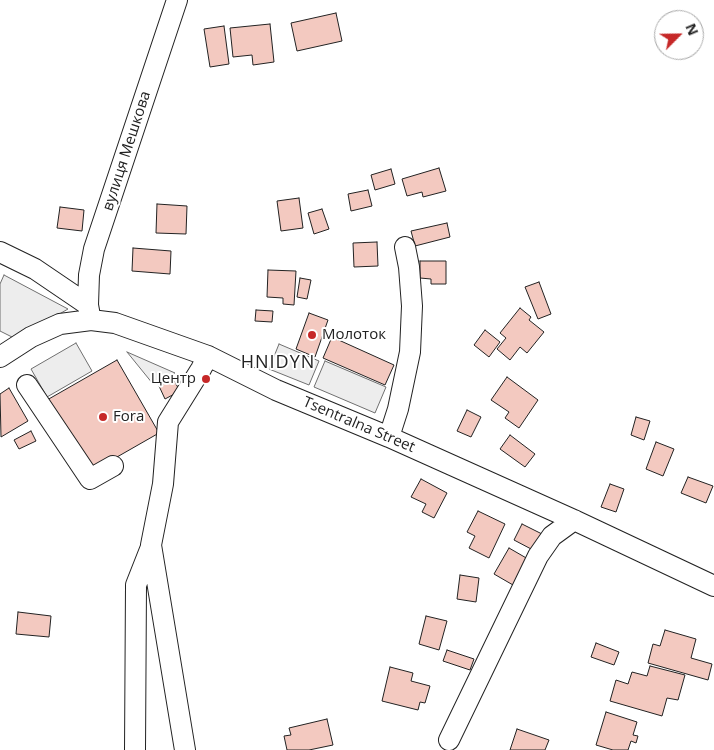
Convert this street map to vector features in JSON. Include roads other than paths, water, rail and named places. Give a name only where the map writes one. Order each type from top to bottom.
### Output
[{"type":"street","name":"вулиця Мешкова","points":[[90,312],[90,275],[94,249],[177,0]]},
{"type":"street","points":[[389,437],[398,410],[410,352],[412,306],[409,267],[405,247]]},
{"type":"street","points":[[0,252],[35,269],[90,312]]},
{"type":"street","name":"Tsentralna Street","points":[[0,357],[31,337],[90,312],[115,323],[208,356],[276,390],[389,437],[574,520],[714,586]]},
{"type":"street","points":[[135,750],[136,585],[151,545],[163,484],[168,422],[202,369],[208,356]]},
{"type":"street","points":[[27,385],[90,479],[113,466]]},
{"type":"street","points":[[449,740],[538,556],[552,536],[574,520]]},
{"type":"street","points":[[151,545],[185,750]]},
{"type":"place","name":"Молоток","points":[[312,335]]},
{"type":"place","name":"Центр","points":[[206,379]]},
{"type":"place","name":"Fora","points":[[103,417]]},
{"type":"district","name":"HNIDYN","points":[[278,363]]}]
